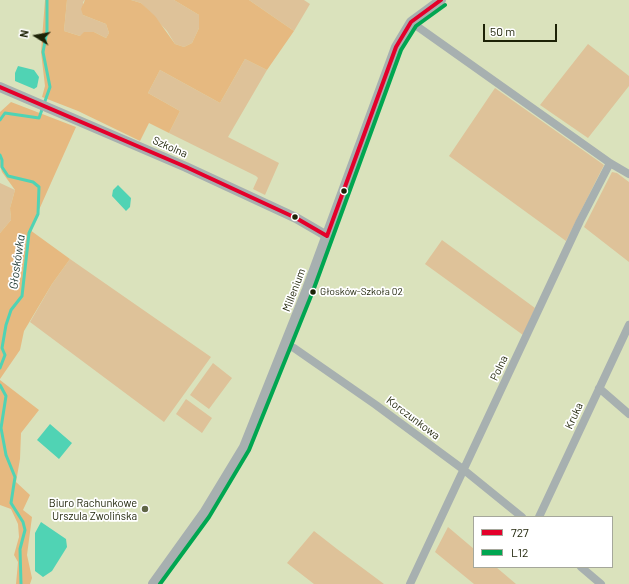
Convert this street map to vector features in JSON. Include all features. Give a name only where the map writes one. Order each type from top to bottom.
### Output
[{"type":"street","name":"Millenium","points":[[153,584],[204,513],[236,462],[255,423],[286,345],[396,47],[411,22],[440,0]]},
{"type":"street","points":[[411,22],[610,164],[629,174]]},
{"type":"street","name":"Szkolna","points":[[0,87],[269,205],[296,218],[326,236]]},
{"type":"street","name":"Polna","points":[[410,584],[577,228],[610,164]]},
{"type":"street","name":"Kruka","points":[[539,516],[629,325]]},
{"type":"street","name":"Korczunkowa","points":[[286,345],[294,348],[376,404],[464,470],[521,516]]},
{"type":"street","points":[[599,388],[629,414]]},
{"type":"street","points":[[582,568],[601,584]]},
{"type":"shaded area","points":[[45,0],[67,0],[64,31],[80,36],[84,32],[94,32],[106,38],[109,33],[106,24],[83,15],[81,9],[85,0],[131,0],[141,3],[155,16],[175,44],[184,47],[192,43],[199,28],[199,15],[174,0],[249,0],[294,31],[267,70],[245,59],[220,103],[160,70],[148,93],[180,111],[169,133],[149,123],[140,141],[78,111],[42,97],[45,86],[41,52]]},
{"type":"shaded area","points":[[67,0],[85,0],[83,2],[83,15],[106,24],[109,33],[106,38],[94,32],[80,36],[64,31]]},
{"type":"shaded area","points":[[131,0],[174,0],[199,15],[199,28],[192,43],[184,47],[175,44],[167,31],[141,3]]},
{"type":"shaded area","points":[[249,0],[304,0],[310,4],[294,31]]},
{"type":"shaded area","points":[[588,44],[629,76],[629,86],[588,138],[540,105]]},
{"type":"shaded area","points":[[245,59],[267,70],[228,137],[279,163],[265,195],[253,189],[258,178],[256,176],[169,133],[180,111],[148,93],[160,70],[220,103]]},
{"type":"shaded area","points":[[495,88],[604,165],[566,241],[449,156]]},
{"type":"shaded area","points":[[11,102],[76,127],[30,230],[70,259],[52,284],[24,331],[20,350],[0,379],[0,233],[11,220],[10,208],[15,190],[2,172],[0,166],[0,112]]},
{"type":"shaded area","points":[[612,172],[617,173],[629,182],[629,262],[584,227]]},
{"type":"shaded area","points":[[0,183],[15,190],[10,208],[11,220],[0,233]]},
{"type":"shaded area","points":[[442,240],[535,308],[523,335],[425,264]]},
{"type":"shaded area","points":[[70,259],[211,357],[164,422],[30,322],[52,284]]},
{"type":"shaded area","points":[[213,363],[232,378],[209,409],[190,395]]},
{"type":"shaded area","points":[[0,380],[39,410],[21,433],[20,459],[16,482],[30,495],[23,510],[32,517],[27,555],[32,578],[30,584],[16,584],[18,562],[14,555],[19,537],[18,524],[11,509],[0,505]]},
{"type":"shaded area","points":[[186,399],[212,418],[202,433],[176,414]]},
{"type":"shaded area","points":[[448,527],[473,548],[473,568],[497,568],[516,584],[474,584],[435,552]]},
{"type":"shaded area","points":[[314,531],[384,584],[314,584],[287,563]]},
{"type":"water","points":[[18,66],[34,70],[39,77],[37,87],[34,89],[15,81],[15,73]]},
{"type":"water","points":[[118,185],[131,198],[130,207],[126,211],[112,196],[113,190]]},
{"type":"water","points":[[50,424],[72,443],[59,459],[37,440]]},
{"type":"water","points":[[41,522],[66,539],[67,547],[52,571],[43,577],[35,571],[35,533]]},
{"type":"waterway","name":"Głoskówka","points":[[0,120],[5,113],[39,118],[50,87],[43,52],[47,31],[47,0]]},
{"type":"waterway","name":"Głoskówka","points":[[0,155],[2,167],[8,176],[33,182],[39,187],[38,214],[29,233],[22,296],[11,310],[6,325],[2,348],[5,355],[0,368]]},
{"type":"waterway","name":"Głoskówka","points":[[0,385],[6,396],[1,428],[6,455],[15,477],[11,503],[23,522],[25,530],[20,549],[21,584]]},
{"type":"transit line","name":"727","points":[[327,236],[396,47],[411,22],[441,0]]},
{"type":"transit line","name":"L12","points":[[160,584],[209,517],[249,450],[313,291],[401,50],[416,26],[445,5]]},
{"type":"transit line","name":"727","points":[[0,87],[186,167],[296,218],[327,236]]},
{"type":"place","name":"Głosków-Szkoła 02","points":[[313,292]]},
{"type":"place","name":"Biuro Rachunkowe Urszula Zwolińska","points":[[145,509]]}]
